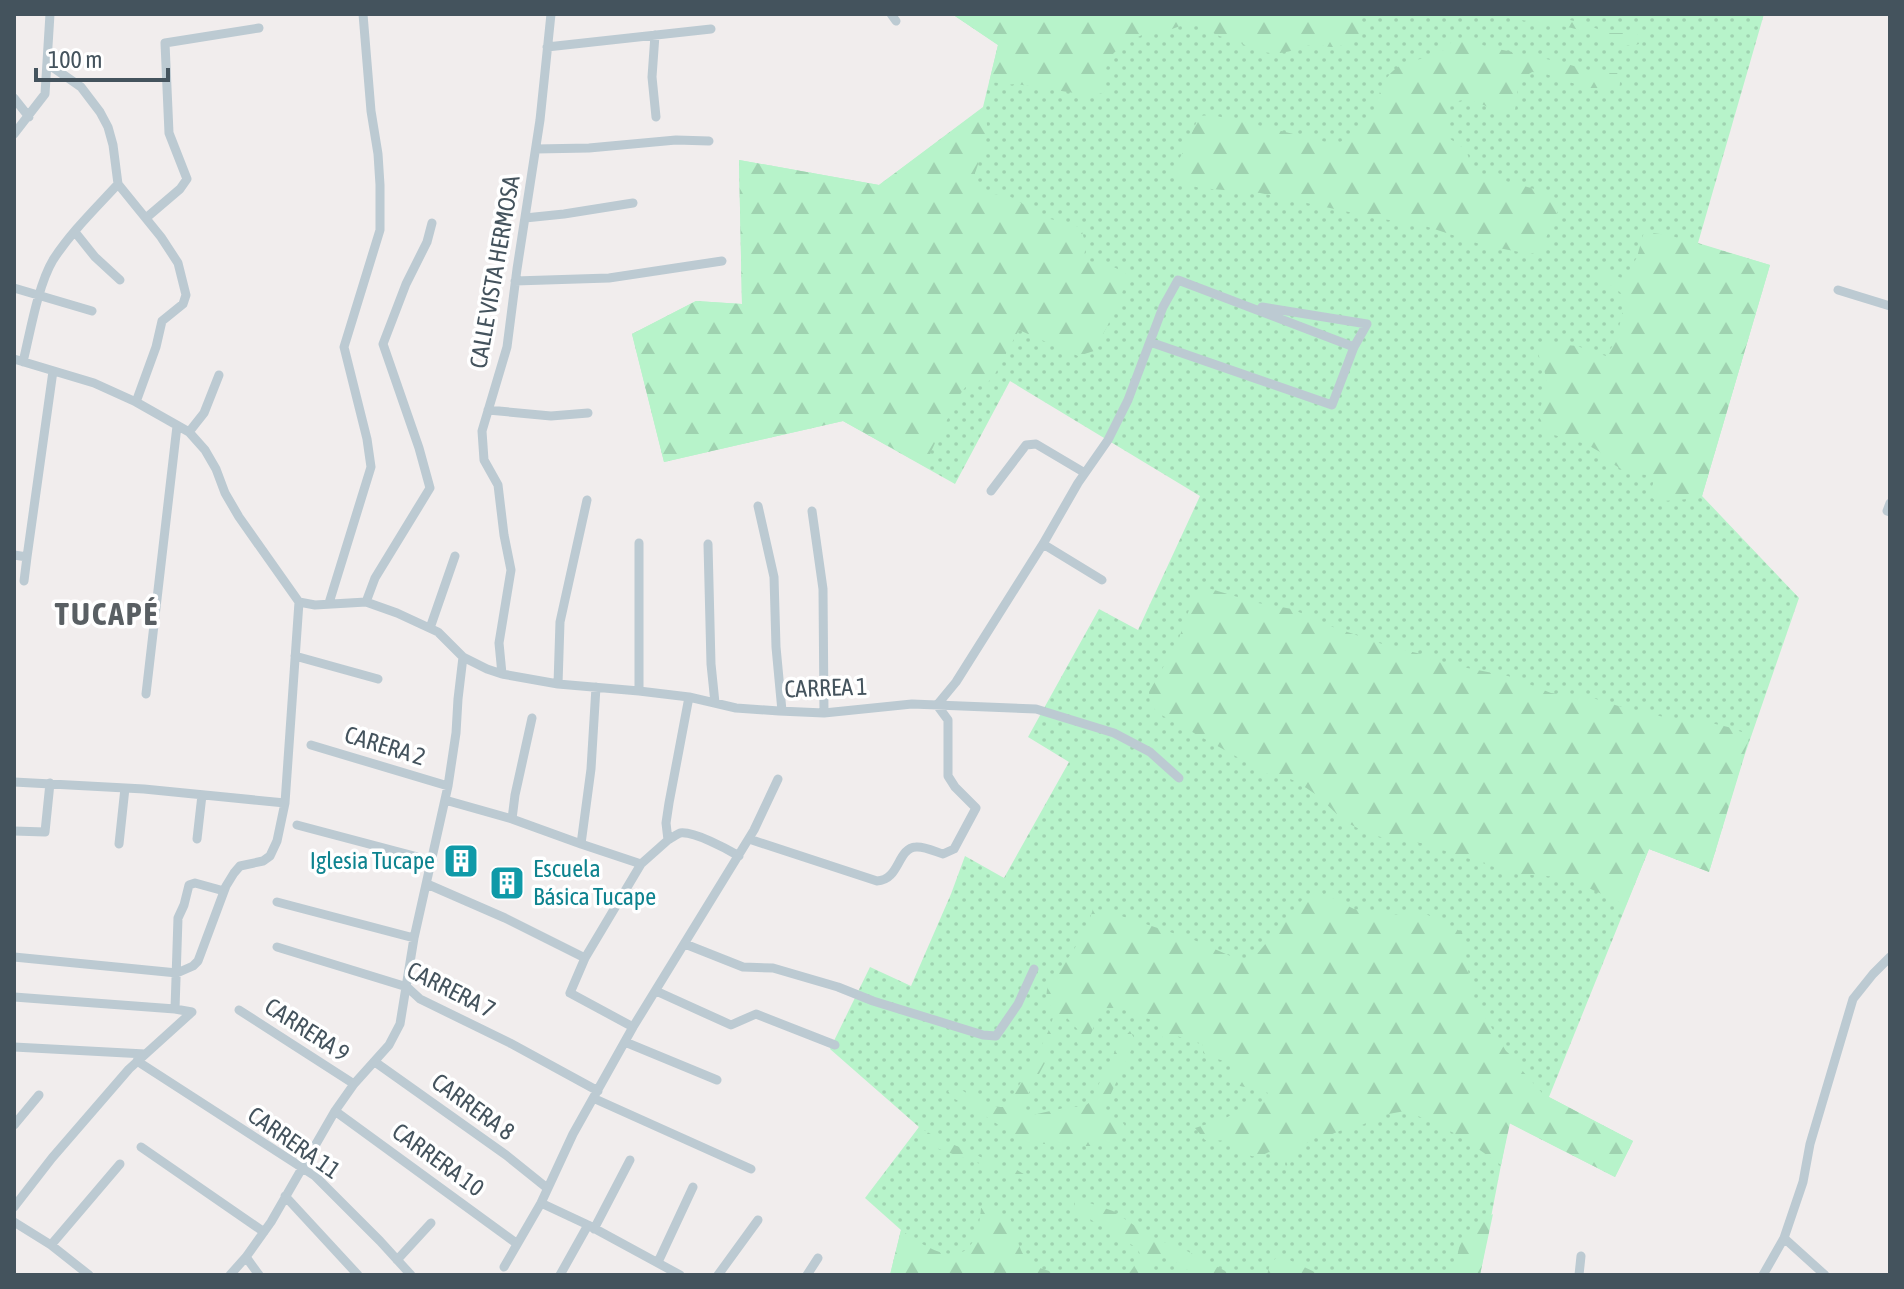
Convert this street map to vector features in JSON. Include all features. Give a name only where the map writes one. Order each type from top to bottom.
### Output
[{"type":"street","points":[[14,134],[45,94],[50,14]]},
{"type":"street","points":[[329,603],[371,467],[344,347],[381,221],[378,154],[363,14]]},
{"type":"street","name":"CALLE VISTA HERMOSA","points":[[502,674],[499,643],[511,570],[498,485],[484,460],[482,431],[507,347],[536,149],[551,14]]},
{"type":"street","points":[[146,218],[180,189],[187,179],[169,133],[165,43],[259,28]]},
{"type":"street","points":[[547,47],[711,29]]},
{"type":"street","points":[[655,35],[652,77],[656,117]]},
{"type":"street","points":[[48,64],[81,87],[100,112],[113,145],[118,184],[178,263],[186,295],[183,304],[162,321],[136,402]]},
{"type":"street","points":[[14,98],[29,117]]},
{"type":"street","points":[[536,149],[589,148],[676,140],[709,141]]},
{"type":"street","points":[[14,957],[177,973],[193,966],[198,961],[224,891],[240,866],[263,861],[270,856],[277,841],[285,803],[299,602],[239,517],[205,450],[189,432],[94,383],[18,361],[52,262],[118,184]]},
{"type":"street","points":[[525,218],[633,203]]},
{"type":"street","points":[[299,602],[315,605],[366,602],[375,578],[430,488],[383,344],[406,284],[427,242],[432,223]]},
{"type":"street","points":[[75,232],[95,257],[120,280]]},
{"type":"street","points":[[515,281],[609,278],[722,261]]},
{"type":"street","points":[[749,839],[877,881],[883,881],[893,874],[910,849],[917,847],[943,854],[954,849],[976,808],[948,776],[948,720],[937,705],[956,682],[1108,440],[1128,400],[1163,307],[1178,280],[1354,347]]},
{"type":"street","points":[[14,288],[92,311]]},
{"type":"street","points":[[1838,290],[1890,306]]},
{"type":"street","points":[[1150,342],[1332,405],[1354,347],[1367,324],[1244,304]]},
{"type":"street","points":[[24,581],[53,371]]},
{"type":"street","points":[[189,432],[204,413],[219,375]]},
{"type":"street","points":[[488,410],[551,416],[588,413]]},
{"type":"street","points":[[146,694],[177,426]]},
{"type":"street","points":[[991,491],[1026,445],[1036,444],[1085,473]]},
{"type":"street","points":[[558,684],[560,622],[587,500]]},
{"type":"street","points":[[1890,503],[1887,511],[1890,512]]},
{"type":"street","points":[[758,506],[774,577],[782,711]]},
{"type":"street","points":[[812,511],[823,589],[824,713]]},
{"type":"street","points":[[639,543],[639,691]]},
{"type":"street","points":[[708,544],[715,703]]},
{"type":"street","points":[[1043,544],[1102,580]]},
{"type":"street","points":[[14,555],[27,557]]},
{"type":"street","points":[[430,628],[455,556]]},
{"type":"street","name":"CARREA 1","points":[[366,602],[438,632],[463,657],[502,674],[558,684],[689,697],[736,708],[824,713],[912,704],[1036,709],[1114,733],[1150,752],[1179,778]]},
{"type":"street","points":[[295,656],[378,679]]},
{"type":"street","points":[[230,1275],[264,1232],[335,1111],[389,1045],[400,1024],[414,938],[448,786],[463,657]]},
{"type":"street","points":[[581,844],[591,769],[596,687]]},
{"type":"street","points":[[668,840],[666,823],[689,697]]},
{"type":"street","points":[[512,819],[532,718]]},
{"type":"street","name":"CARERA 2","points":[[311,745],[448,786]]},
{"type":"street","points":[[504,1267],[541,1203],[595,1094],[720,882],[749,839],[778,779]]},
{"type":"street","points":[[14,782],[125,788],[285,803]]},
{"type":"street","points":[[14,831],[45,832],[50,783]]},
{"type":"street","points":[[119,844],[125,788]]},
{"type":"street","points":[[197,839],[202,795]]},
{"type":"street","points":[[445,800],[512,819],[641,864]]},
{"type":"street","points":[[297,825],[433,861]]},
{"type":"street","points":[[633,1027],[570,993],[585,958],[641,864],[680,833],[691,834],[739,856]]},
{"type":"street","points":[[175,1009],[178,918],[189,885],[195,883],[224,891]]},
{"type":"street","points":[[427,884],[585,958]]},
{"type":"street","points":[[277,902],[414,938]]},
{"type":"street","points":[[685,944],[743,967],[773,968],[983,1035],[996,1036],[1018,1004],[1034,969]]},
{"type":"street","name":"CARRERA 7","points":[[277,947],[407,987],[420,999],[510,1043],[595,1094],[751,1169]]},
{"type":"street","points":[[1763,1275],[1784,1238],[1803,1182],[1810,1144],[1853,999],[1890,957]]},
{"type":"street","points":[[656,991],[731,1025],[756,1014],[835,1045]]},
{"type":"street","points":[[14,997],[192,1012],[141,1058],[52,1158],[14,1207]]},
{"type":"street","name":"CARRERA 9","points":[[239,1010],[354,1084]]},
{"type":"street","points":[[625,1042],[717,1080]]},
{"type":"street","points":[[14,1047],[141,1058]]},
{"type":"street","name":"CARRERA 11","points":[[141,1058],[315,1176],[411,1275]]},
{"type":"street","name":"CARRERA 8","points":[[375,1062],[547,1188]]},
{"type":"street","points":[[14,1125],[39,1095]]},
{"type":"street","name":"CARRERA 10","points":[[335,1111],[516,1243]]},
{"type":"street","points":[[141,1147],[264,1232]]},
{"type":"street","points":[[560,1275],[630,1160]]},
{"type":"street","points":[[51,1245],[120,1164]]},
{"type":"street","points":[[658,1262],[693,1187]]},
{"type":"street","points":[[285,1196],[358,1275]]},
{"type":"street","points":[[541,1203],[680,1275]]},
{"type":"street","points":[[718,1275],[758,1220]]},
{"type":"street","points":[[14,1222],[51,1245],[89,1275]]},
{"type":"street","points":[[397,1260],[431,1223]]},
{"type":"street","points":[[1784,1238],[1825,1275]]},
{"type":"street","points":[[1579,1275],[1581,1256]]},
{"type":"street","points":[[246,1257],[259,1275]]},
{"type":"street","points":[[807,1275],[818,1258]]},
{"type":"green space","points":[[952,14],[1764,14],[1698,243],[1770,265],[1702,496],[1799,598],[1745,754],[1709,872],[1649,849],[1549,1097],[1633,1141],[1615,1177],[1509,1123],[1480,1275],[890,1275],[901,1230],[865,1198],[919,1127],[830,1049],[870,967],[911,986],[965,856],[1004,878],[1069,762],[1028,737],[1099,609],[1138,630],[1200,496],[1010,381],[955,484],[843,421],[664,462],[632,334],[696,301],[742,304],[739,160],[879,185],[983,107],[998,45]]},
{"type":"green space","points":[[952,14],[1315,14],[1356,17],[1366,25],[1341,46],[1312,45],[1276,53],[1256,50],[1194,24],[1150,32],[1111,56],[1106,69],[1104,92],[1094,96],[989,83],[998,45]]},
{"type":"green space","points":[[1493,14],[1546,14],[1609,33],[1642,36],[1639,44],[1626,45],[1575,29]]},
{"type":"green space","points":[[1454,39],[1465,39],[1599,73],[1617,73],[1619,77],[1619,88],[1587,88],[1532,72],[1523,78],[1518,88],[1515,110],[1504,114],[1463,100],[1450,105],[1449,138],[1466,150],[1473,170],[1557,199],[1559,209],[1540,251],[1530,254],[1483,245],[1425,226],[1260,193],[1200,188],[1179,179],[1173,169],[1199,116],[1233,119],[1330,143],[1350,139],[1370,120],[1383,85],[1394,70],[1408,62],[1438,54]]},
{"type":"green space","points":[[984,107],[986,142],[975,173],[975,190],[1007,195],[1050,219],[1081,228],[1086,246],[1083,261],[1106,264],[1127,275],[1117,305],[1094,351],[1078,356],[1019,330],[985,386],[970,382],[961,393],[926,467],[843,421],[664,462],[632,334],[696,301],[742,304],[739,160],[879,185]]},
{"type":"green space","points":[[1644,232],[1668,235],[1770,265],[1702,496],[1671,501],[1653,499],[1650,491],[1653,476],[1626,472],[1586,444],[1554,435],[1547,431],[1539,417],[1546,383],[1539,357],[1542,343],[1577,346],[1606,356],[1616,336],[1626,299],[1587,268],[1625,279],[1637,257]]},
{"type":"green space","points":[[1204,587],[1258,603],[1292,609],[1388,646],[1442,663],[1508,676],[1551,693],[1596,699],[1673,719],[1707,722],[1750,735],[1709,872],[1649,849],[1626,905],[1560,877],[1516,874],[1421,843],[1387,839],[1344,821],[1299,783],[1288,778],[1275,778],[1158,713],[1150,704],[1149,692],[1178,641],[1190,607]]},
{"type":"green space","points":[[1315,889],[1354,909],[1387,915],[1420,911],[1462,932],[1472,996],[1506,1051],[1543,1094],[1633,1141],[1615,1177],[1510,1123],[1501,1165],[1460,1136],[1405,1111],[1319,1136],[1309,1141],[1286,1166],[1280,1155],[1269,1152],[1249,1155],[1232,1143],[1205,1140],[1195,1128],[1264,1101],[1268,1093],[1228,1082],[1233,1066],[1203,1053],[1203,1045],[1177,1036],[1171,1041],[1163,1039],[1157,1022],[1119,1008],[1102,1008],[1088,1039],[1078,1045],[1075,1038],[1078,1030],[1067,1018],[1060,1023],[1023,1110],[1028,1116],[1068,1107],[1083,1107],[1090,1102],[1119,1043],[1130,1031],[1134,1038],[1133,1046],[1101,1111],[1104,1118],[1121,1120],[1125,1126],[1113,1146],[1023,1141],[953,1098],[948,1091],[954,1086],[985,1103],[1006,1107],[1034,1060],[1052,1021],[1048,986],[1081,938],[1093,909],[1194,940],[1235,958],[1246,959],[1257,954]]},
{"type":"green space","points":[[919,1127],[994,1164],[1017,1170],[1037,1182],[1033,1187],[1019,1178],[939,1149],[915,1134]]},
{"type":"green space","points":[[1075,1198],[1113,1211],[1153,1238],[1183,1249],[1233,1275],[1195,1275],[1166,1255],[1158,1254],[1143,1275],[1128,1275],[1141,1256],[1137,1248],[1080,1213],[1075,1206]]},
{"type":"green space","points":[[981,1208],[1010,1218],[1025,1258],[1040,1268],[1061,1275],[890,1275],[901,1230],[929,1248],[954,1254],[964,1251],[972,1243]]},
{"type":"green space","points":[[1493,1214],[1480,1275],[1446,1275],[1456,1262],[1464,1236]]},
{"type":"green space","points":[[1283,1257],[1321,1275],[1267,1275],[1270,1264],[1276,1258]]},
{"type":"place","name":"Iglesia Tucape","points":[[461,861]]},
{"type":"place","name":"Escuela Básica Tucape","points":[[507,883]]},
{"type":"district","name":"TUCAPÉ","points":[[107,614]]}]
